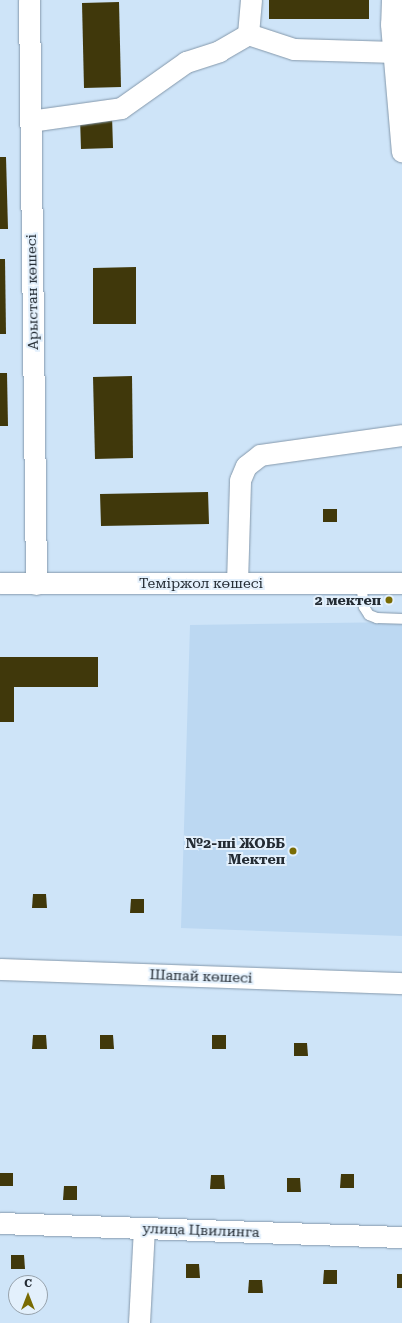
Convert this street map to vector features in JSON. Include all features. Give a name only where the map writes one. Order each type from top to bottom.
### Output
[{"type":"street","name":"Арыстан көшесі","points":[[29,0],[36,584]]},
{"type":"street","points":[[248,34],[251,0]]},
{"type":"street","points":[[392,0],[402,152]]},
{"type":"street","points":[[30,121],[121,108],[186,62],[219,51],[248,34],[294,49],[395,52]]},
{"type":"street","points":[[237,583],[240,480],[246,466],[260,454],[402,435]]},
{"type":"street","name":"Теміржол көшесі","points":[[0,583],[402,583]]},
{"type":"street","name":"Шапай көшесі","points":[[0,969],[402,983]]},
{"type":"street","name":"улица Цвилинга","points":[[0,1223],[402,1237]]},
{"type":"street","points":[[139,1323],[144,1228]]},
{"type":"lane","points":[[360,583],[364,607],[369,615],[377,618],[402,619]]},
{"type":"shaded area","name":"№2-ші ЖОББ Мектеп","points":[[402,622],[402,936],[181,928],[190,625]]},
{"type":"building","points":[[269,0],[369,0],[369,19],[269,19]]},
{"type":"building","points":[[119,2],[121,87],[84,88],[82,3]]},
{"type":"building","points":[[112,116],[113,148],[81,149],[80,118]]},
{"type":"building","points":[[0,157],[6,157],[8,229],[0,229]]},
{"type":"building","points":[[0,259],[5,259],[6,334],[0,334]]},
{"type":"building","points":[[136,267],[136,324],[93,324],[93,268]]},
{"type":"building","points":[[0,373],[7,373],[8,426],[0,426]]},
{"type":"building","points":[[132,376],[133,458],[95,459],[93,377]]},
{"type":"building","points":[[208,492],[209,524],[101,526],[100,494]]},
{"type":"building","points":[[323,509],[337,509],[337,522],[323,522]]},
{"type":"building","points":[[0,657],[98,657],[98,687],[14,687],[14,722],[0,722]]},
{"type":"building","points":[[33,894],[46,894],[47,908],[32,908]]},
{"type":"building","points":[[131,899],[144,899],[144,913],[130,913]]},
{"type":"building","points":[[33,1035],[46,1035],[47,1049],[32,1049]]},
{"type":"building","points":[[100,1035],[113,1035],[114,1049],[100,1049]]},
{"type":"building","points":[[212,1035],[226,1035],[226,1049],[212,1049]]},
{"type":"building","points":[[294,1043],[307,1043],[308,1056],[294,1056]]},
{"type":"building","points":[[0,1173],[13,1173],[13,1186],[0,1186]]},
{"type":"building","points":[[341,1174],[354,1174],[354,1188],[340,1188]]},
{"type":"building","points":[[211,1175],[224,1175],[225,1189],[210,1189]]},
{"type":"building","points":[[287,1178],[300,1178],[301,1192],[287,1192]]},
{"type":"building","points":[[64,1186],[77,1186],[77,1200],[63,1200]]},
{"type":"building","points":[[11,1255],[24,1255],[25,1269],[11,1269]]},
{"type":"building","points":[[186,1264],[199,1264],[200,1278],[186,1278]]},
{"type":"building","points":[[324,1270],[337,1270],[337,1284],[323,1284]]},
{"type":"building","points":[[397,1274],[402,1274],[402,1288],[397,1288]]},
{"type":"building","points":[[249,1280],[262,1280],[263,1293],[248,1293]]},
{"type":"place","name":"2 мектеп","points":[[389,600]]},
{"type":"place","name":"№2-ші ЖОББ Мектеп","points":[[293,851]]}]
